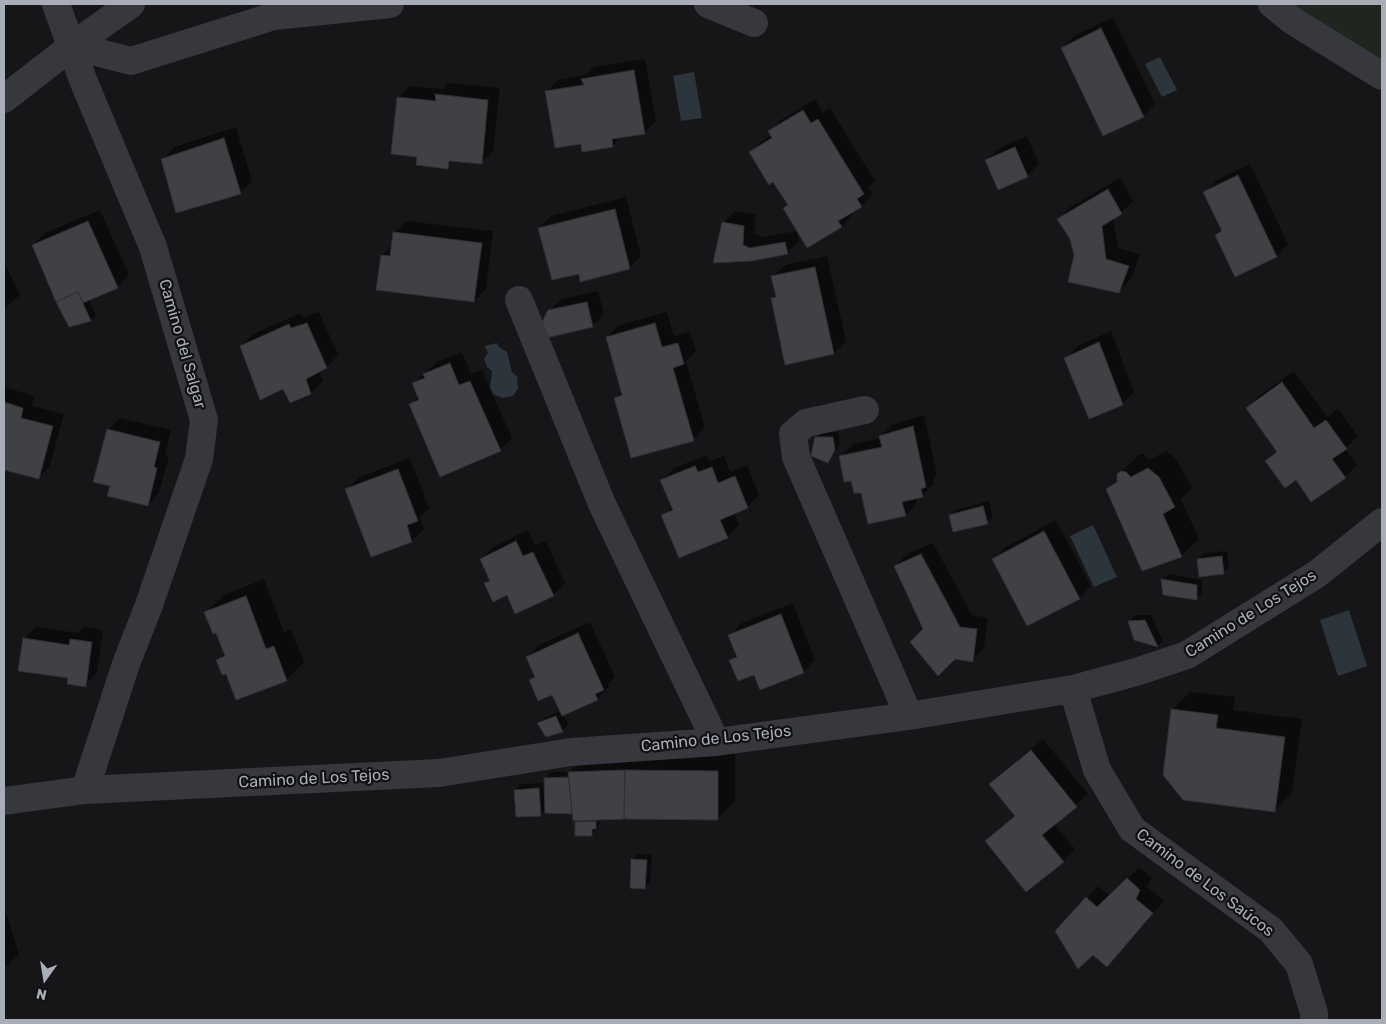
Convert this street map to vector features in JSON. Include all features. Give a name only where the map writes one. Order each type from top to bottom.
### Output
[{"type":"street","name":"Camino del Salgar","points":[[56,4],[83,80],[153,248],[204,420],[199,460],[149,605],[126,664],[85,790]]},
{"type":"street","points":[[4,98],[131,4]]},
{"type":"street","points":[[72,46],[131,61],[274,16],[390,4]]},
{"type":"street","points":[[708,4],[754,23]]},
{"type":"street","points":[[1272,4],[1293,21],[1382,76]]},
{"type":"street","points":[[519,300],[602,504],[716,742]]},
{"type":"street","points":[[865,410],[806,423],[793,434],[796,457],[909,716]]},
{"type":"street","name":"Camino de Los Tejos","points":[[4,801],[85,790],[439,773],[571,752],[716,742],[909,716],[1073,689],[1136,672],[1187,655],[1317,574],[1382,522]]},
{"type":"street","name":"Camino de Los Saúcos","points":[[1073,689],[1097,770],[1132,829],[1271,930],[1299,964],[1314,1013],[1314,1020]]},
{"type":"shaded area","points":[[1272,4],[1382,4],[1382,76]]},
{"type":"shaded area","points":[[1160,57],[1177,90],[1162,97],[1145,64]]},
{"type":"shaded area","points":[[694,72],[702,118],[681,121],[673,76]]},
{"type":"shaded area","points":[[497,343],[499,347],[507,352],[512,372],[517,376],[518,389],[513,396],[502,398],[493,394],[490,387],[492,371],[487,367],[484,359],[488,353],[485,346]]},
{"type":"shaded area","points":[[1093,525],[1117,577],[1094,587],[1070,536]]},
{"type":"shaded area","points":[[1349,610],[1367,666],[1338,676],[1320,620]]},
{"type":"building","points":[[1101,28],[1144,117],[1103,136],[1061,48]]},
{"type":"building","points":[[634,70],[645,134],[612,139],[613,147],[582,152],[581,144],[555,148],[545,91],[584,85],[581,79]]},
{"type":"building","points":[[435,94],[488,100],[482,164],[449,161],[448,169],[416,165],[417,157],[391,154],[397,97],[436,101]]},
{"type":"building","points":[[803,110],[811,123],[818,119],[864,194],[857,199],[862,207],[838,221],[842,227],[807,248],[783,208],[788,205],[773,182],[769,185],[749,152],[772,138],[768,131]]},
{"type":"building","points":[[224,138],[241,194],[176,213],[161,159]]},
{"type":"building","points":[[1015,147],[1028,177],[998,190],[985,160]]},
{"type":"building","points":[[1238,175],[1277,257],[1235,277],[1215,235],[1222,231],[1203,192]]},
{"type":"building","points":[[1108,189],[1122,214],[1102,226],[1106,259],[1129,266],[1119,293],[1068,282],[1074,255],[1070,239],[1057,219]]},
{"type":"building","points":[[615,209],[630,269],[580,282],[579,274],[552,280],[538,228]]},
{"type":"building","points":[[88,221],[118,288],[83,303],[78,292],[56,302],[32,245]]},
{"type":"building","points":[[722,222],[744,226],[743,245],[750,248],[785,242],[788,254],[752,261],[713,263]]},
{"type":"building","points":[[393,232],[482,243],[474,302],[376,290],[381,255],[390,256]]},
{"type":"building","points":[[815,267],[834,354],[785,365],[771,298],[776,297],[771,276]]},
{"type":"building","points":[[78,292],[91,321],[69,327],[56,302]]},
{"type":"building","points":[[587,302],[593,327],[546,338],[540,326],[548,310]]},
{"type":"building","points":[[307,323],[327,368],[306,379],[311,394],[290,403],[283,389],[260,400],[240,346],[289,324],[291,328]]},
{"type":"building","points":[[655,323],[662,347],[678,343],[684,364],[673,368],[694,441],[631,458],[614,398],[622,395],[606,337]]},
{"type":"building","points":[[1099,342],[1123,405],[1089,419],[1064,358]]},
{"type":"building","points":[[450,363],[459,385],[470,381],[501,451],[440,477],[409,404],[419,400],[412,383],[425,378],[423,374]]},
{"type":"building","points":[[1282,382],[1314,428],[1326,420],[1347,449],[1332,459],[1346,478],[1311,502],[1296,480],[1285,488],[1265,461],[1277,452],[1246,408]]},
{"type":"building","points":[[4,402],[23,408],[21,418],[53,426],[39,479],[4,470]]},
{"type":"building","points":[[913,426],[926,487],[921,489],[923,497],[902,502],[906,516],[868,524],[861,493],[854,493],[851,481],[844,482],[839,456],[882,447],[879,436]]},
{"type":"building","points":[[107,429],[160,442],[154,467],[157,468],[148,506],[107,496],[110,486],[93,482]]},
{"type":"building","points":[[815,437],[833,437],[835,450],[828,463],[811,456]]},
{"type":"building","points":[[695,466],[698,472],[712,467],[718,483],[735,476],[748,508],[720,520],[728,538],[679,558],[661,515],[673,510],[660,480]]},
{"type":"building","points":[[1148,468],[1159,477],[1175,507],[1163,514],[1182,557],[1142,571],[1106,489],[1117,482],[1117,474],[1121,471],[1126,472],[1131,477]]},
{"type":"building","points":[[398,469],[418,521],[407,525],[412,542],[371,557],[345,489]]},
{"type":"building","points":[[983,506],[988,524],[953,532],[949,515]]},
{"type":"building","points":[[1044,531],[1080,599],[1027,626],[992,559]]},
{"type":"building","points":[[516,541],[523,556],[533,552],[554,596],[515,614],[507,595],[493,602],[484,583],[490,581],[480,559]]},
{"type":"building","points":[[921,554],[960,627],[977,629],[973,662],[955,659],[938,676],[910,642],[923,629],[894,566]]},
{"type":"building","points":[[1222,556],[1224,574],[1199,577],[1197,559]]},
{"type":"building","points":[[1161,579],[1197,585],[1197,600],[1163,595]]},
{"type":"building","points":[[246,596],[266,649],[274,646],[287,681],[236,700],[226,674],[222,675],[216,660],[225,656],[216,633],[213,634],[204,612]]},
{"type":"building","points":[[781,614],[804,673],[760,690],[754,675],[738,681],[729,660],[737,657],[728,635]]},
{"type":"building","points":[[1145,620],[1158,647],[1134,640],[1128,621]]},
{"type":"building","points":[[578,633],[604,690],[595,694],[598,700],[562,716],[552,695],[538,701],[529,680],[535,677],[526,657]]},
{"type":"building","points":[[23,638],[69,645],[70,639],[92,642],[86,687],[67,684],[68,678],[18,671]]},
{"type":"building","points":[[1171,709],[1218,715],[1216,728],[1285,737],[1275,812],[1183,800],[1163,775]]},
{"type":"building","points":[[556,716],[563,732],[546,737],[537,723]]},
{"type":"building","points":[[1031,750],[1077,807],[1042,835],[1064,862],[1026,892],[985,841],[1015,816],[989,784]]},
{"type":"building","points":[[625,770],[718,771],[718,820],[624,819]]},
{"type":"building","points":[[625,770],[624,819],[573,821],[568,772]]},
{"type":"building","points":[[569,777],[572,814],[545,813],[544,778]]},
{"type":"building","points":[[539,788],[541,816],[516,817],[514,790]]},
{"type":"building","points":[[596,821],[596,829],[592,829],[592,836],[575,836],[575,822]]},
{"type":"building","points":[[631,859],[647,860],[645,889],[630,888]]},
{"type":"building","points":[[1127,878],[1140,890],[1136,899],[1153,913],[1107,967],[1093,955],[1078,969],[1055,931],[1086,897],[1097,907]]}]
